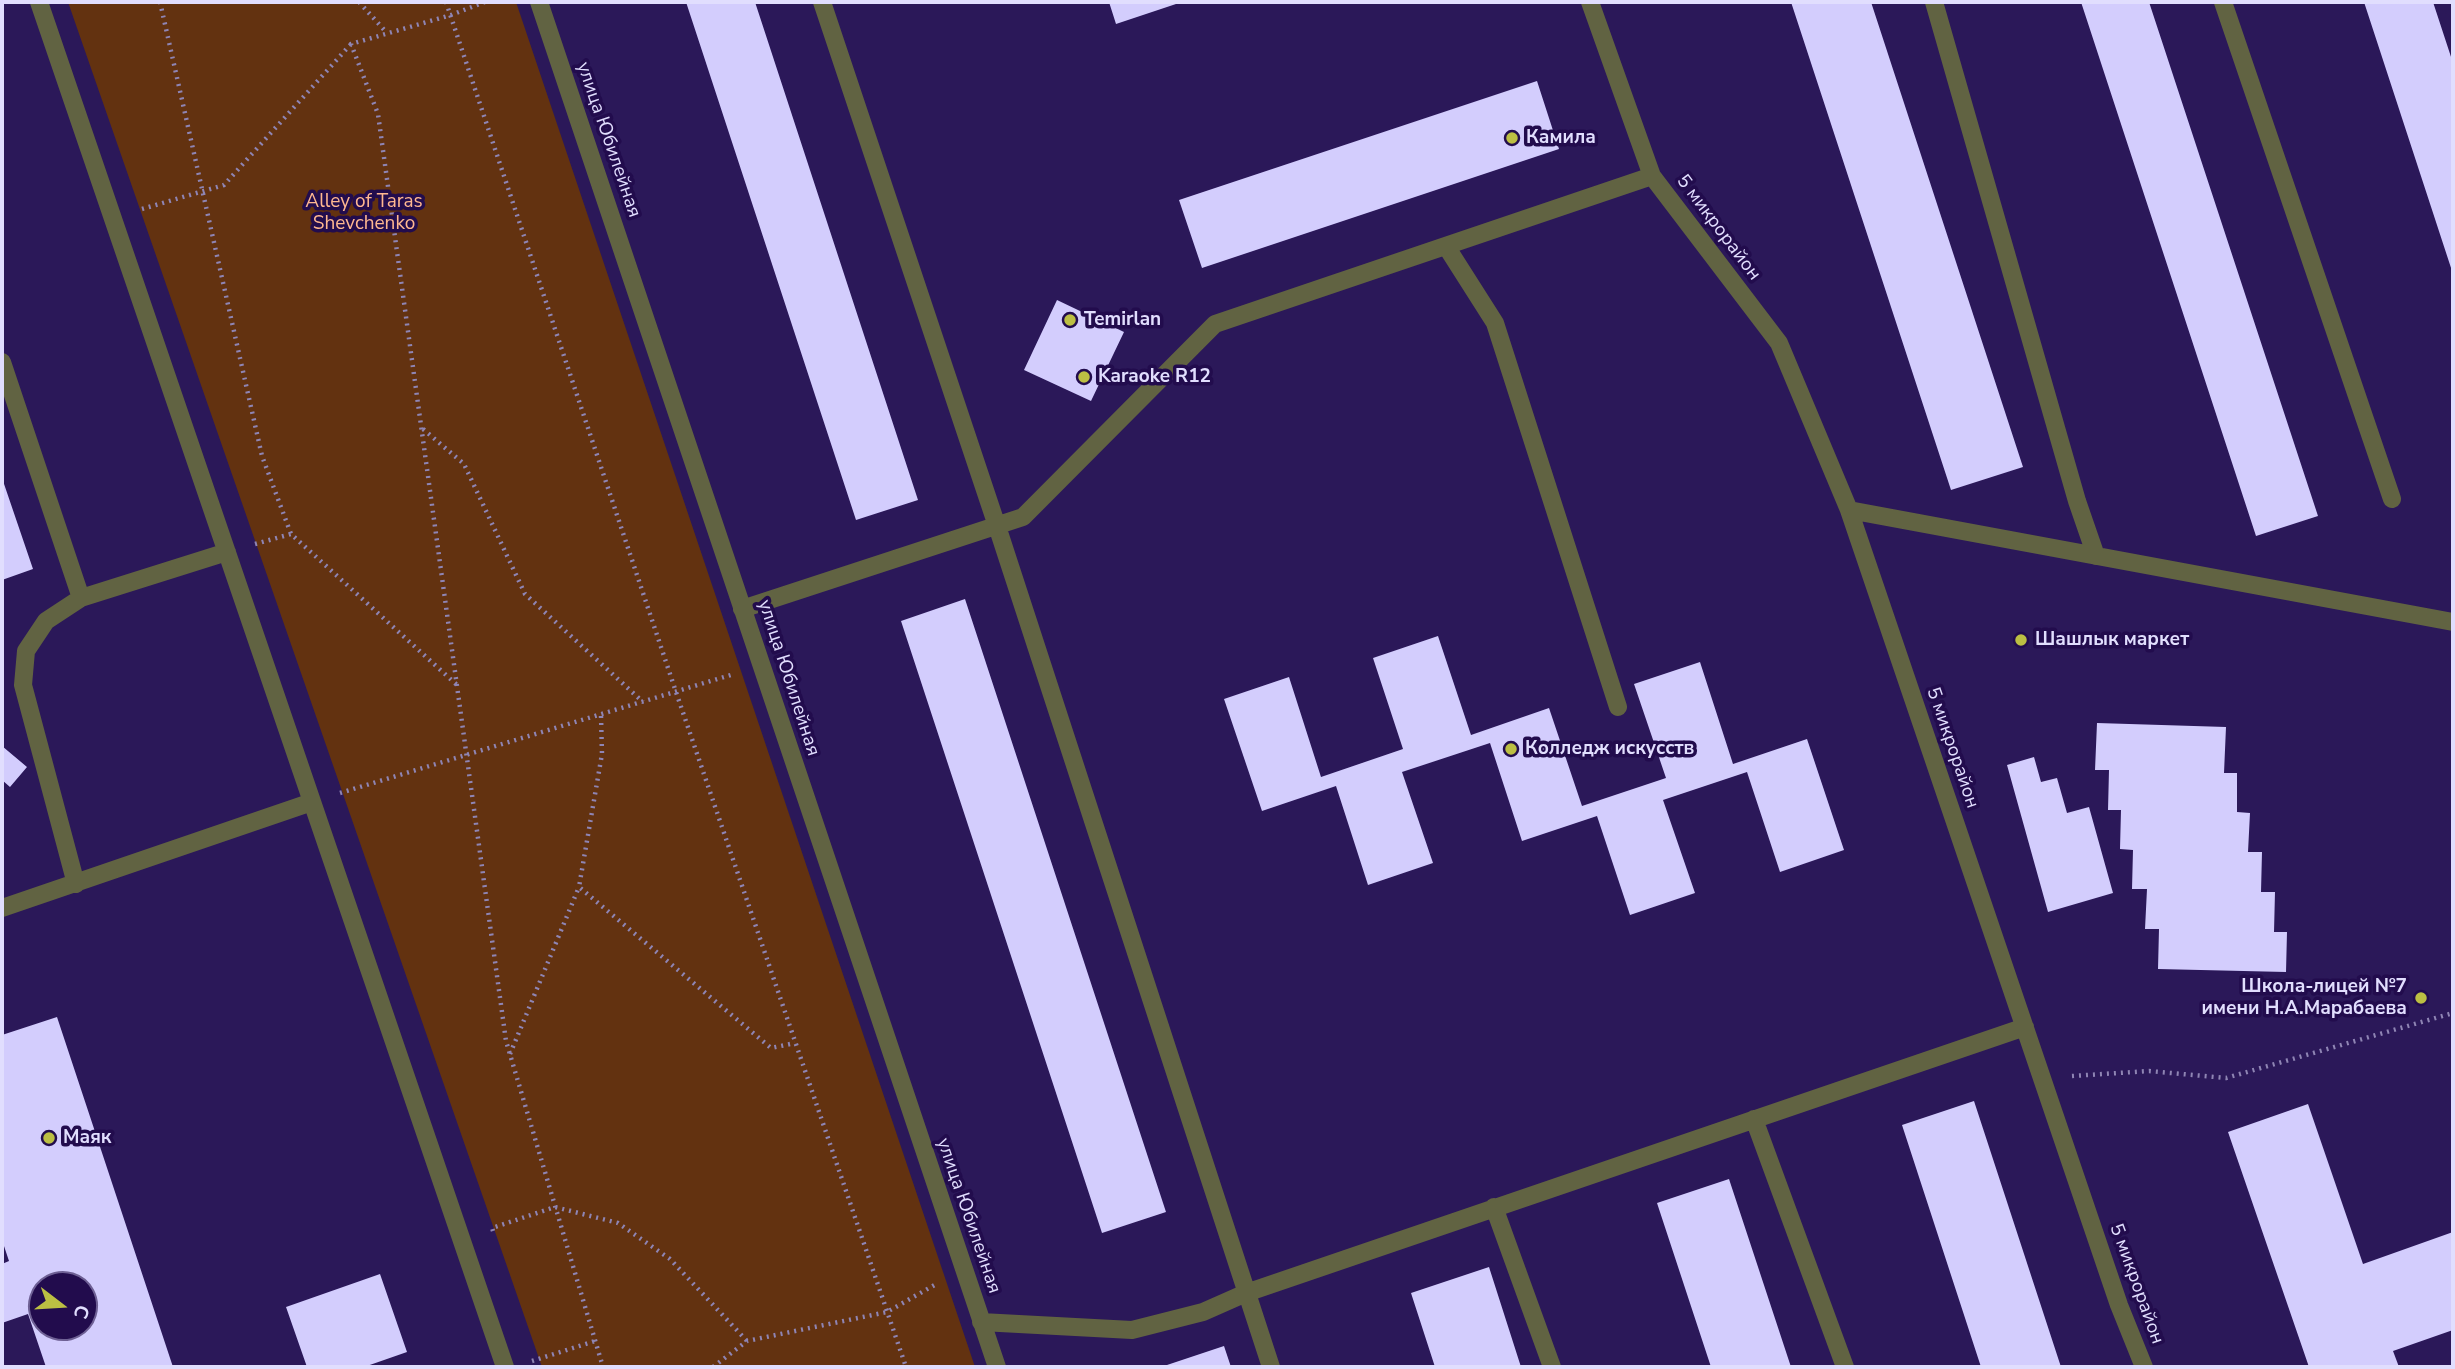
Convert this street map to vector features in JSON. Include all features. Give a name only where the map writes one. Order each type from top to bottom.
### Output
[{"type":"street","points":[[39,2],[505,1367]]},
{"type":"street","name":"улица Юбилейная","points":[[539,2],[997,1367]]},
{"type":"street","points":[[821,2],[998,526],[1271,1367]]},
{"type":"street","name":"5 микрорайон","points":[[1590,2],[1653,176],[1779,343],[1849,510],[2119,1305],[2144,1367]]},
{"type":"street","points":[[1934,2],[2077,501],[2096,556]]},
{"type":"street","points":[[2223,2],[2392,499]]},
{"type":"street","points":[[742,609],[1023,517],[1215,324],[1653,176]]},
{"type":"street","points":[[1446,246],[1495,323],[1618,707]]},
{"type":"street","points":[[2,362],[81,598]]},
{"type":"street","points":[[1849,510],[2453,622]]},
{"type":"street","points":[[76,884],[23,685],[26,651],[46,621],[81,598],[227,552]]},
{"type":"street","points":[[2,908],[312,802]]},
{"type":"street","points":[[981,1322],[1132,1329],[1203,1312],[1246,1293],[1494,1207],[2025,1027]]},
{"type":"street","points":[[1754,1119],[1844,1367]]},
{"type":"street","points":[[1494,1207],[1552,1367]]},
{"type":"path","points":[[160,2],[262,456],[291,534],[458,686]]},
{"type":"path","points":[[359,2],[387,33]]},
{"type":"path","points":[[446,2],[676,692],[906,1367]]},
{"type":"path","points":[[113,217],[224,185],[351,44],[451,15],[485,2]]},
{"type":"path","points":[[351,44],[378,114],[506,1041],[603,1367]]},
{"type":"path","points":[[423,429],[464,464],[525,594],[643,702]]},
{"type":"path","points":[[312,802],[601,716],[761,664]]},
{"type":"path","points":[[510,1054],[579,887],[602,754],[601,716]]},
{"type":"path","points":[[579,887],[771,1048],[795,1043]]},
{"type":"path","points":[[2043,1078],[2149,1070],[2226,1078],[2453,1013]]},
{"type":"path","points":[[496,1241],[492,1228],[555,1207],[618,1223],[670,1259],[747,1341]]},
{"type":"path","points":[[713,1367],[747,1341],[887,1312],[964,1269]]},
{"type":"path","points":[[533,1367],[531,1361],[595,1341]]},
{"type":"green space","name":"Alley of Taras Shevchenko","points":[[68,2],[516,2],[975,1367],[542,1367]]},
{"type":"building","points":[[686,2],[755,2],[918,500],[856,520]]},
{"type":"building","points":[[1109,2],[1182,2],[1116,24]]},
{"type":"building","points":[[1791,2],[1871,2],[2023,467],[1951,490]]},
{"type":"building","points":[[2081,2],[2149,2],[2318,516],[2256,536]]},
{"type":"building","points":[[2364,2],[2433,2],[2453,63],[2453,274]]},
{"type":"building","points":[[1537,81],[1559,149],[1202,268],[1179,200]]},
{"type":"building","points":[[1057,300],[1124,332],[1091,401],[1024,370]]},
{"type":"building","points":[[2,478],[33,569],[2,580]]},
{"type":"building","points":[[965,599],[1166,1212],[1102,1233],[901,621]]},
{"type":"building","points":[[1438,636],[1471,735],[1549,708],[1582,806],[1666,778],[1634,684],[1700,662],[1733,764],[1807,739],[1844,850],[1780,872],[1747,772],[1663,800],[1695,893],[1630,915],[1597,816],[1522,841],[1490,743],[1402,772],[1433,863],[1368,885],[1336,786],[1262,811],[1224,699],[1289,677],[1321,777],[1403,749],[1373,658]]},
{"type":"building","points":[[2097,723],[2226,727],[2224,773],[2237,773],[2237,812],[2250,813],[2248,852],[2262,852],[2261,892],[2275,892],[2274,932],[2287,932],[2286,972],[2158,969],[2159,929],[2145,929],[2147,889],[2132,889],[2133,850],[2120,849],[2121,810],[2108,810],[2109,770],[2095,770]]},
{"type":"building","points":[[2,746],[27,767],[10,787],[2,780]]},
{"type":"building","points":[[2034,757],[2041,782],[2057,778],[2067,813],[2089,807],[2113,893],[2048,912],[2007,765]]},
{"type":"building","name":"Маяк","points":[[57,1017],[173,1367],[46,1367],[37,1341],[98,1341],[98,1271],[28,1271],[28,1314],[2,1323],[2,1264],[9,1261],[2,1240],[2,1035]]},
{"type":"building","points":[[1974,1101],[2061,1367],[1981,1367],[1902,1125]]},
{"type":"building","points":[[2308,1104],[2363,1264],[2453,1232],[2453,1330],[2393,1351],[2399,1367],[2309,1367],[2228,1132]]},
{"type":"building","points":[[1729,1179],[1791,1367],[1711,1367],[1657,1203]]},
{"type":"building","points":[[1489,1267],[1521,1367],[1435,1367],[1411,1293]]},
{"type":"building","points":[[380,1274],[407,1352],[364,1367],[307,1367],[286,1307]]},
{"type":"building","points":[[1224,1346],[1231,1367],[1161,1367]]},
{"type":"place","name":"Камила","points":[[1512,138]]},
{"type":"place","name":"Temirlan","points":[[1070,320]]},
{"type":"place","name":"Karaoke R12","points":[[1084,377]]},
{"type":"place","name":"Шашлык маркет","points":[[2021,640]]},
{"type":"place","name":"Колледж искусств","points":[[1511,749]]},
{"type":"place","name":"Школа-лицей №7 имени Н.А.Марабаева","points":[[2421,998]]},
{"type":"place","name":"Маяк","points":[[49,1138]]}]
